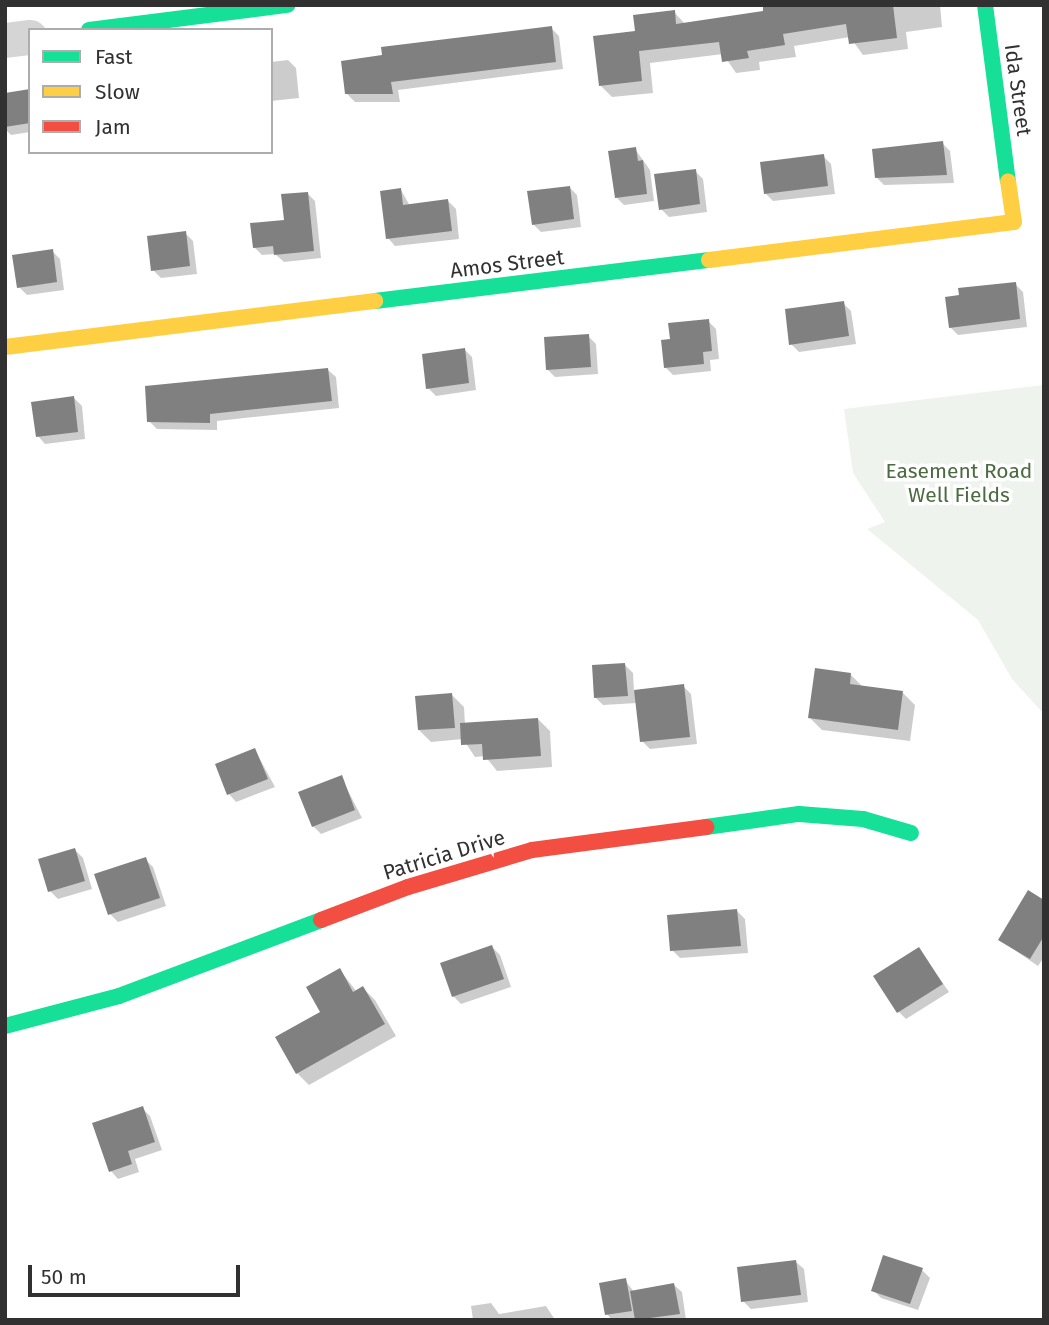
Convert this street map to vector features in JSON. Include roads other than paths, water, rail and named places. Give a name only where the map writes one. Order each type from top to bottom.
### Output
[{"type":"street","points":[[105,28],[287,5]]},
{"type":"street","name":"Ida Street","points":[[985,5],[1014,222]]},
{"type":"street","points":[[5,40],[28,37]]},
{"type":"street","name":"Amos Street","points":[[5,347],[1014,222]]},
{"type":"street","name":"Patricia Drive","points":[[5,1026],[142,988],[408,887],[532,850],[799,814],[863,819],[911,833]]},
{"type":"park label","name":"Easement Road Well Fields","points":[[959,483]]}]
